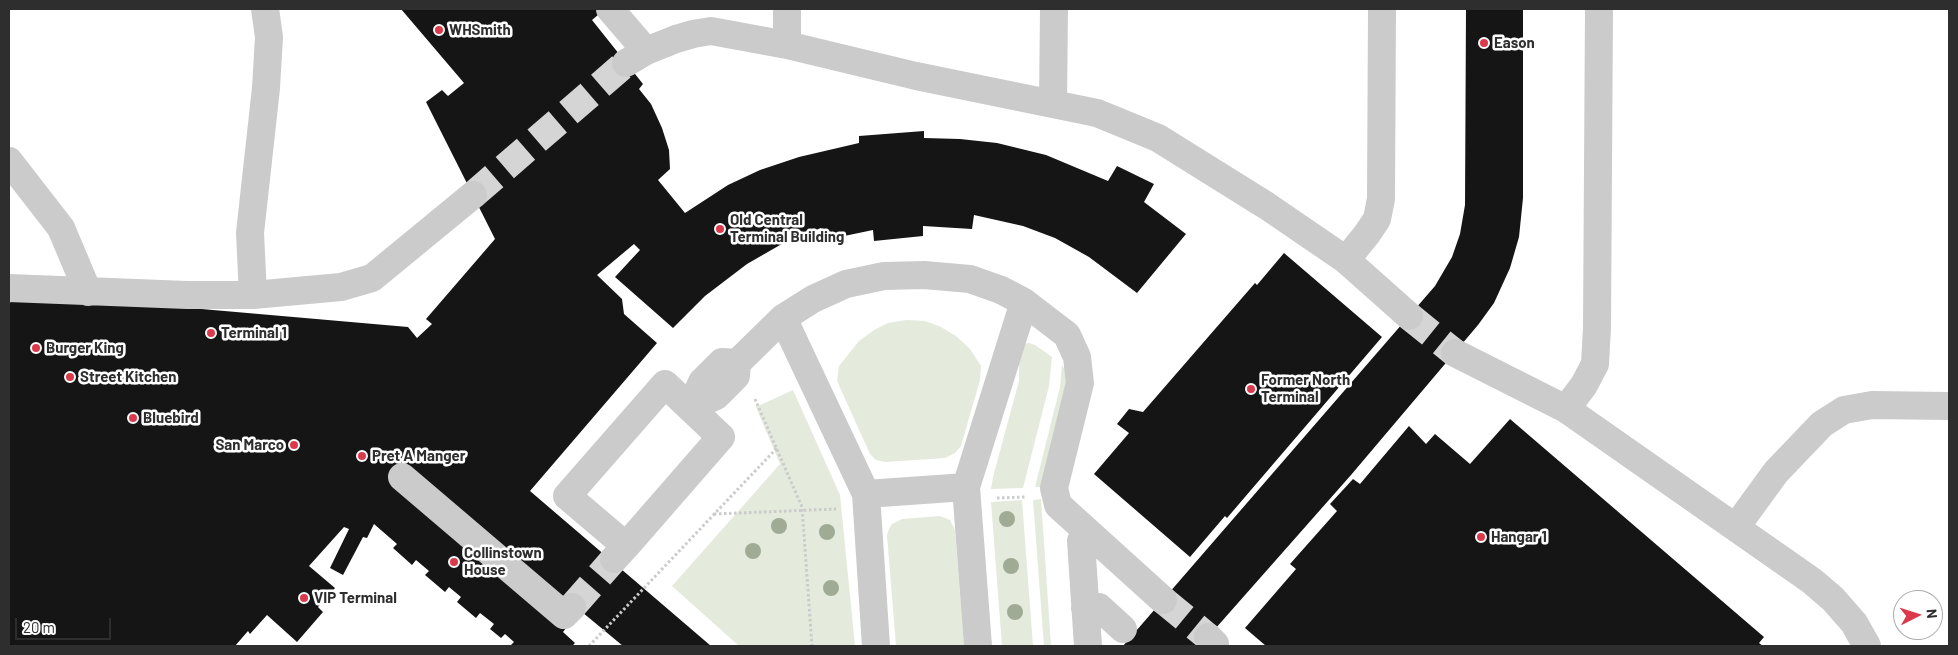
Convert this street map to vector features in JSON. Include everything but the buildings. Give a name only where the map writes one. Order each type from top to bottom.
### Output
[{"type":"lane","points":[[253,295],[250,232],[266,88],[269,37],[265,9]]},
{"type":"lane","points":[[610,9],[636,57],[684,36],[711,31],[787,45],[916,76],[1097,113],[1158,138],[1266,206],[1346,260],[1409,316]]},
{"type":"lane","points":[[787,9],[787,45]]},
{"type":"lane","points":[[1053,103],[1054,9]]},
{"type":"lane","points":[[1346,260],[1367,234],[1376,219],[1381,199],[1382,9]]},
{"type":"lane","points":[[1566,409],[1584,385],[1595,364],[1597,327],[1599,9]]},
{"type":"lane","points":[[9,161],[61,228],[88,292]]},
{"type":"lane","points":[[9,288],[187,295],[253,295],[341,287],[372,278],[473,195]]},
{"type":"lane","points":[[690,408],[716,396],[736,376],[737,363],[783,318],[813,299],[846,284],[884,276],[924,275],[970,279],[1001,290],[1024,302],[1067,335],[1078,357],[1080,382],[1054,488],[1058,505],[1163,600]]},
{"type":"lane","points":[[978,646],[966,494],[1024,302]]},
{"type":"lane","points":[[783,318],[867,501],[876,646]]},
{"type":"lane","points":[[1455,353],[1566,409],[1812,581],[1834,599],[1854,623],[1867,646]]},
{"type":"lane","points":[[665,384],[690,408],[721,437],[620,552],[567,496],[665,384]]},
{"type":"lane","points":[[1736,527],[1776,472],[1822,424],[1844,410],[1872,404],[1949,406]]},
{"type":"lane","points":[[402,477],[564,615],[572,607]]},
{"type":"lane","points":[[867,501],[966,494]]},
{"type":"lane","points":[[1088,646],[1081,541],[1089,533]]},
{"type":"lane","points":[[1086,608],[1099,607],[1123,629]]},
{"type":"path","points":[[737,363],[759,406],[802,510],[812,646]]},
{"type":"path","points":[[589,646],[776,448]]},
{"type":"path","points":[[966,494],[1056,496]]},
{"type":"path","points":[[714,514],[802,510],[867,501]]},
{"type":"shaded area","points":[[906,320],[925,321],[941,327],[956,336],[970,349],[981,366],[980,380],[961,446],[955,453],[945,458],[886,462],[876,460],[870,454],[837,381],[839,366],[859,341],[888,323]]},
{"type":"shaded area","points":[[1029,343],[1052,357],[1049,386],[1023,488],[991,489],[1019,381],[1019,356],[1023,344]]},
{"type":"shaded area","points":[[1062,365],[1069,377],[1043,487],[1035,487],[1060,387]]},
{"type":"shaded area","points":[[793,390],[840,495],[855,646],[739,646],[672,586],[780,464],[756,407]]},
{"type":"shaded area","points":[[1041,499],[1051,646],[1044,646],[1033,500]]},
{"type":"shaded area","points":[[1022,500],[1033,646],[1002,646],[991,502]]},
{"type":"shaded area","points":[[940,516],[950,520],[955,530],[964,646],[896,646],[887,535],[889,529],[892,524],[902,519]]},
{"type":"tunnel","points":[[473,195],[626,63]]},
{"type":"tunnel","points":[[1409,316],[1455,353]]},
{"type":"tunnel","points":[[572,607],[614,559]]},
{"type":"tunnel","points":[[1163,600],[1208,637]]},
{"type":"place","name":"WHSmith","points":[[439,30]]},
{"type":"place","name":"Eason","points":[[1484,43]]},
{"type":"place","name":"Old Central Terminal Building","points":[[720,229]]},
{"type":"place","name":"Terminal 1","points":[[211,333]]},
{"type":"place","name":"Burger King","points":[[36,348]]},
{"type":"place","name":"Street Kitchen","points":[[70,377]]},
{"type":"place","name":"Former North Terminal","points":[[1251,389]]},
{"type":"place","name":"Bluebird","points":[[133,418]]},
{"type":"place","name":"San Marco","points":[[294,445]]},
{"type":"place","name":"Pret A Manger","points":[[362,456]]},
{"type":"place","name":"Hangar 1","points":[[1481,537]]},
{"type":"place","name":"Collinstown House","points":[[454,562]]},
{"type":"place","name":"VIP Terminal","points":[[304,598]]}]
